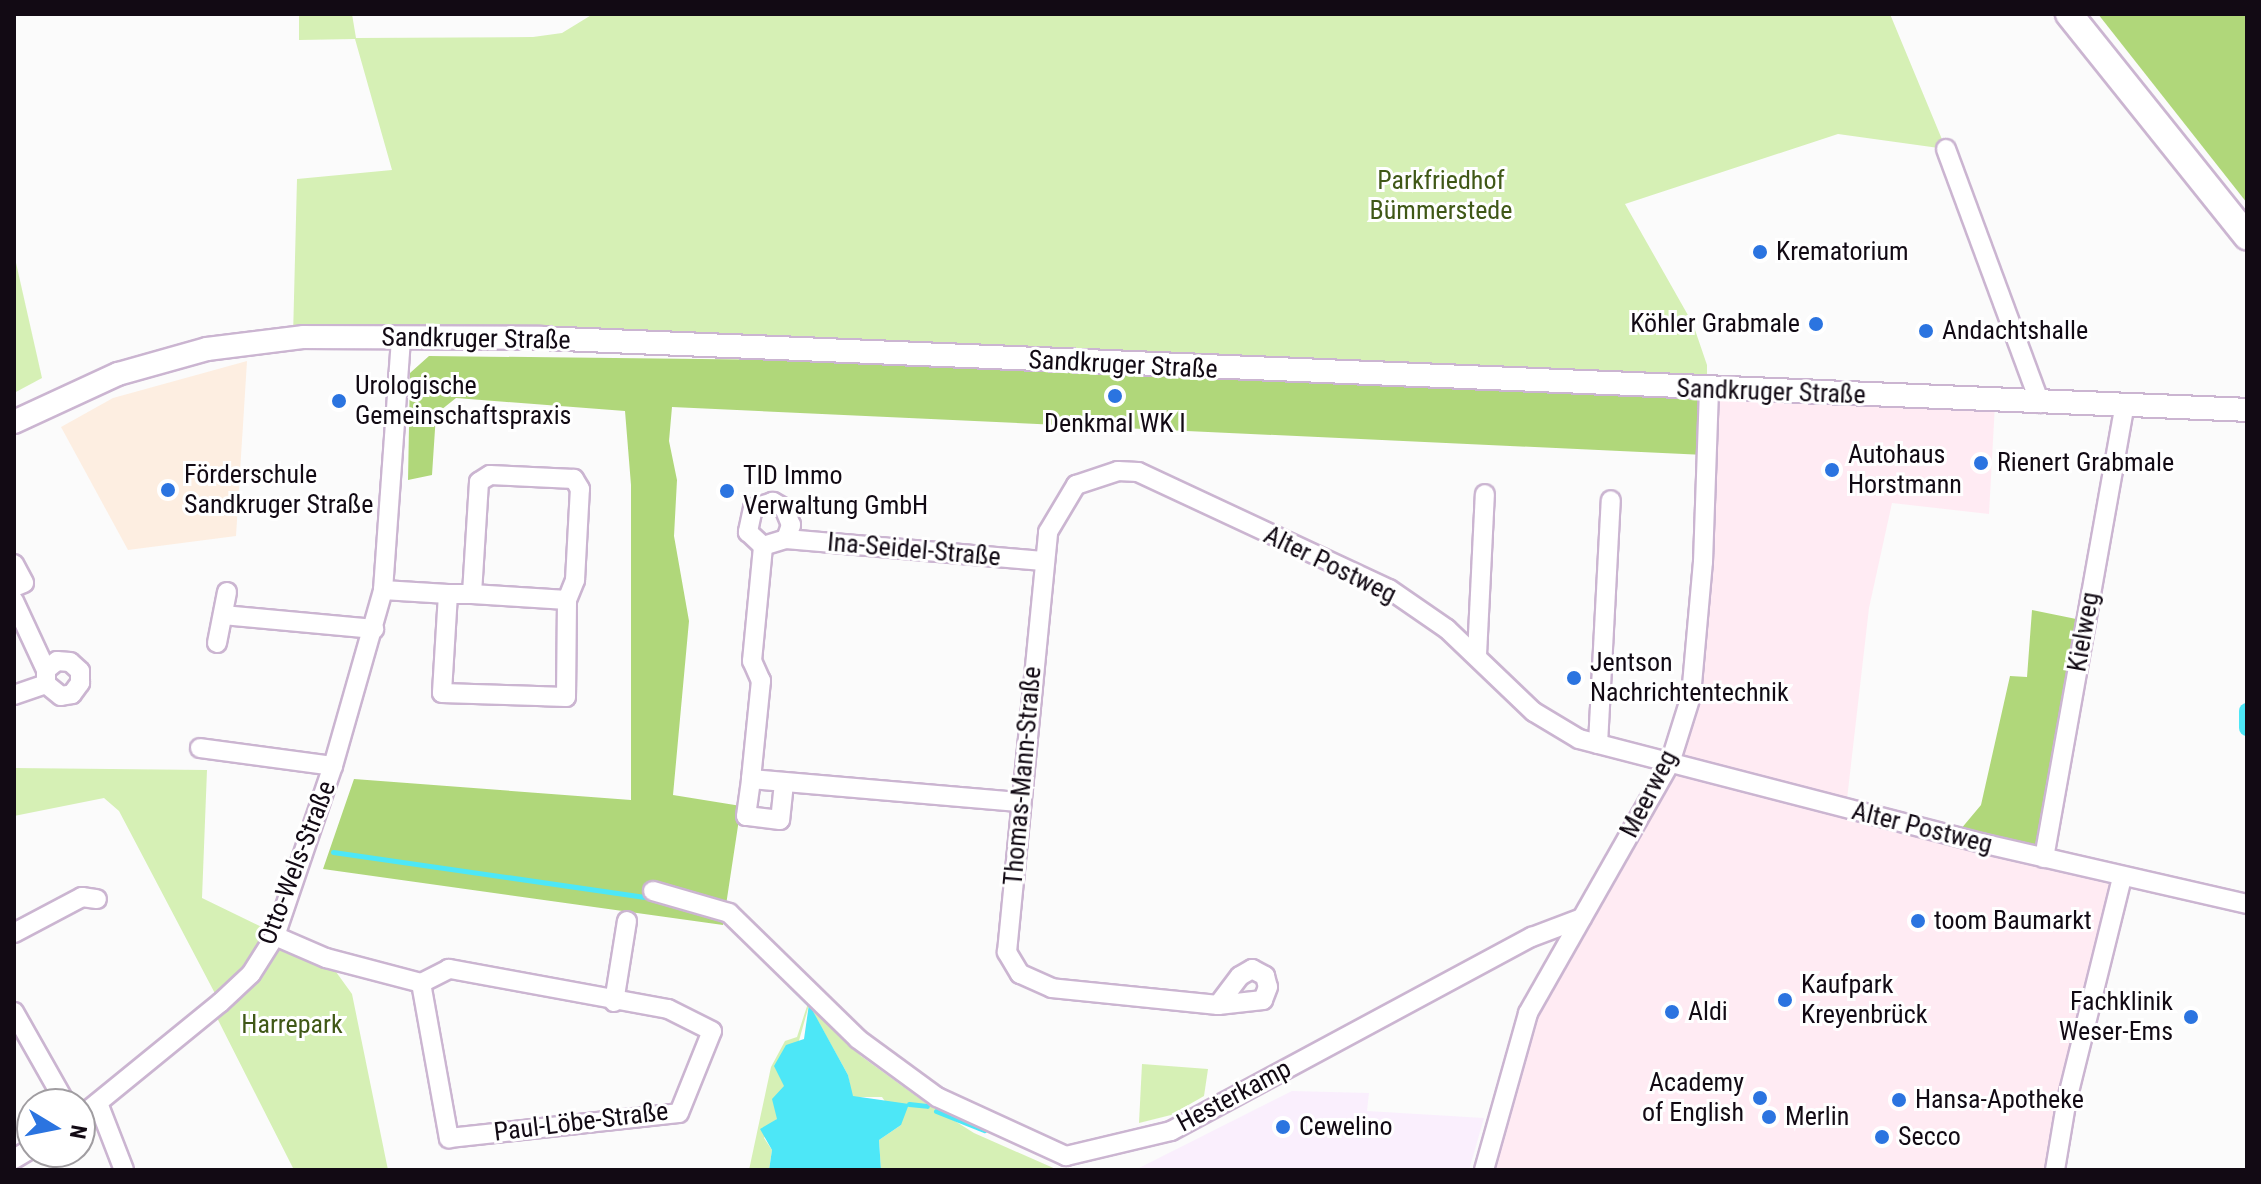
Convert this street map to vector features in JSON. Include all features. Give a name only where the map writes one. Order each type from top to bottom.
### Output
[{"type":"main road","points":[[2069,14],[2247,236]]},
{"type":"street","points":[[1946,149],[2040,403]]},
{"type":"street","name":"Sandkruger Straße","points":[[14,422],[118,374],[207,349],[293,337],[539,338],[2247,410]]},
{"type":"street","name":"Otto-Wels-Straße","points":[[98,1103],[231,993],[251,974],[275,936],[333,766],[383,590],[401,338]]},
{"type":"street","name":"Meerweg","points":[[1484,1170],[1517,1041],[1542,985],[1670,763],[1691,696],[1697,651],[1709,389]]},
{"type":"street","name":"Kielweg","points":[[2044,858],[2125,405]]},
{"type":"street","name":"Thomas-Mann-Straße","points":[[1173,491],[1138,472],[1118,471],[1076,485],[1048,532],[1007,952],[1020,974],[1052,988],[1218,1005]]},
{"type":"street","points":[[448,594],[442,693],[566,697],[567,600],[575,580],[580,489],[574,479],[490,475],[479,482],[472,594]]},
{"type":"street","name":"Alter Postweg","points":[[1173,491],[1389,589],[1477,655],[1534,712],[1598,744],[2122,878],[2247,904]]},
{"type":"street","points":[[1477,655],[1485,494]]},
{"type":"street","points":[[1598,744],[1611,500]]},
{"type":"street","name":"Ina-Seidel-Straße","points":[[763,546],[748,532],[747,519],[762,503],[773,502],[789,514],[786,539]]},
{"type":"street","name":"Ina-Seidel-Straße","points":[[763,546],[786,539],[1043,561]]},
{"type":"street","name":"Ina-Seidel-Straße","points":[[763,546],[752,661],[761,681],[746,816],[780,820],[784,783]]},
{"type":"street","points":[[14,564],[24,583],[14,587]]},
{"type":"street","points":[[383,590],[567,600]]},
{"type":"street","points":[[217,643],[227,592]]},
{"type":"street","points":[[14,601],[46,677],[14,695]]},
{"type":"street","points":[[223,615],[374,629]]},
{"type":"street","name":"Otto-Wels-Straße","points":[[200,748],[333,766]]},
{"type":"street","points":[[751,779],[1021,802]]},
{"type":"street","points":[[2055,1170],[2066,1104],[2122,878]]},
{"type":"street","name":"Hesterkamp","points":[[653,891],[729,913],[858,1039],[937,1097],[1066,1156],[1171,1131],[1532,937],[1582,918]]},
{"type":"street","points":[[14,933],[82,897],[97,899]]},
{"type":"street","points":[[614,1002],[627,921]]},
{"type":"street","points":[[275,936],[326,958],[421,983]]},
{"type":"street","name":"Paul-Löbe-Straße","points":[[449,969],[614,1002],[668,1009],[712,1031],[679,1113],[449,1138],[421,983],[449,969]]},
{"type":"street","points":[[14,1012],[57,1088]]},
{"type":"street","points":[[98,1103],[124,1170]]},
{"type":"shaded area","name":"Förderschule Sandkruger Straße","points":[[247,361],[236,536],[128,550],[61,427],[113,398]]},
{"type":"shaded area","points":[[1709,389],[1995,404],[1989,514],[1892,503],[1869,608],[1846,808],[2122,878],[2055,1170],[1484,1170],[1517,1041],[1653,791],[1691,696]]},
{"type":"shaded area","points":[[1292,1091],[1369,1093],[1367,1111],[1484,1118],[1469,1170],[1135,1170]]},
{"type":"green space","name":"Parkfriedhof Bümmerstede","points":[[299,14],[352,14],[356,38],[533,37],[562,33],[593,14],[1890,14],[1946,149],[1838,134],[1625,204],[1693,324],[1707,365],[1707,388],[293,337],[297,179],[392,170],[355,39],[299,40]]},
{"type":"green space","points":[[2098,14],[2247,14],[2247,203]]},
{"type":"green space","points":[[14,254],[42,378],[14,393]]},
{"type":"green space","points":[[429,356],[1074,363],[1709,389],[1705,455],[672,407],[669,441],[677,480],[674,536],[689,621],[673,795],[741,806],[723,925],[323,869],[354,779],[631,800],[631,485],[625,411],[456,398],[436,414],[432,475],[408,480],[410,373]]},
{"type":"green space","points":[[2032,610],[2086,621],[2044,858],[1955,836],[1981,805],[2010,676],[2027,677]]},
{"type":"green space","name":"Harrepark","points":[[14,768],[207,770],[202,898],[326,958],[352,994],[388,1170],[294,1170],[213,1010],[220,1003],[119,811],[104,798],[14,816]]},
{"type":"green space","points":[[809,1000],[861,1056],[923,1101],[974,1133],[1058,1170],[881,1170],[879,1140],[901,1125],[882,1097],[852,1097],[848,1075],[809,1005],[777,1119],[764,1138],[772,1150],[769,1170],[749,1170],[771,1067],[785,1041],[797,1037]]},
{"type":"green space","points":[[1142,1064],[1208,1069],[1204,1096],[1171,1115],[1139,1123]]},
{"type":"water","points":[[809,1004],[848,1075],[853,1096],[909,1104],[901,1125],[879,1140],[881,1170],[769,1170],[772,1150],[760,1129],[777,1119],[772,1099],[784,1086],[774,1066],[786,1045],[804,1039]]},
{"type":"waterway","points":[[2247,711],[2247,728]]},
{"type":"waterway","points":[[333,852],[645,897]]},
{"type":"waterway","points":[[789,984],[809,1004]]},
{"type":"waterway","points":[[909,1104],[927,1106]]},
{"type":"waterway","points":[[936,1111],[984,1130]]},
{"type":"place","name":"Krematorium","points":[[1760,252]]},
{"type":"place","name":"Köhler Grabmale","points":[[1816,324]]},
{"type":"place","name":"Andachtshalle","points":[[1926,331]]},
{"type":"place","name":"Denkmal WK I","points":[[1115,396]]},
{"type":"place","name":"Urologische Gemeinschaftspraxis","points":[[339,401]]},
{"type":"place","name":"Rienert Grabmale","points":[[1981,463]]},
{"type":"place","name":"Autohaus Horstmann","points":[[1832,470]]},
{"type":"place","name":"Förderschule Sandkruger Straße","points":[[168,490]]},
{"type":"place","name":"TID Immo Verwaltung GmbH","points":[[727,491]]},
{"type":"place","name":"Jentson Nachrichtentechnik","points":[[1574,678]]},
{"type":"place","name":"toom Baumarkt","points":[[1918,921]]},
{"type":"place","name":"Kaufpark Kreyenbrück","points":[[1785,1000]]},
{"type":"place","name":"Aldi","points":[[1672,1012]]},
{"type":"place","name":"Fachklinik Weser-Ems","points":[[2191,1017]]},
{"type":"place","name":"Academy of English","points":[[1760,1098]]},
{"type":"place","name":"Hansa-Apotheke","points":[[1899,1100]]},
{"type":"place","name":"Merlin","points":[[1769,1117]]},
{"type":"place","name":"Cewelino","points":[[1283,1127]]},
{"type":"place","name":"Secco","points":[[1882,1137]]}]
